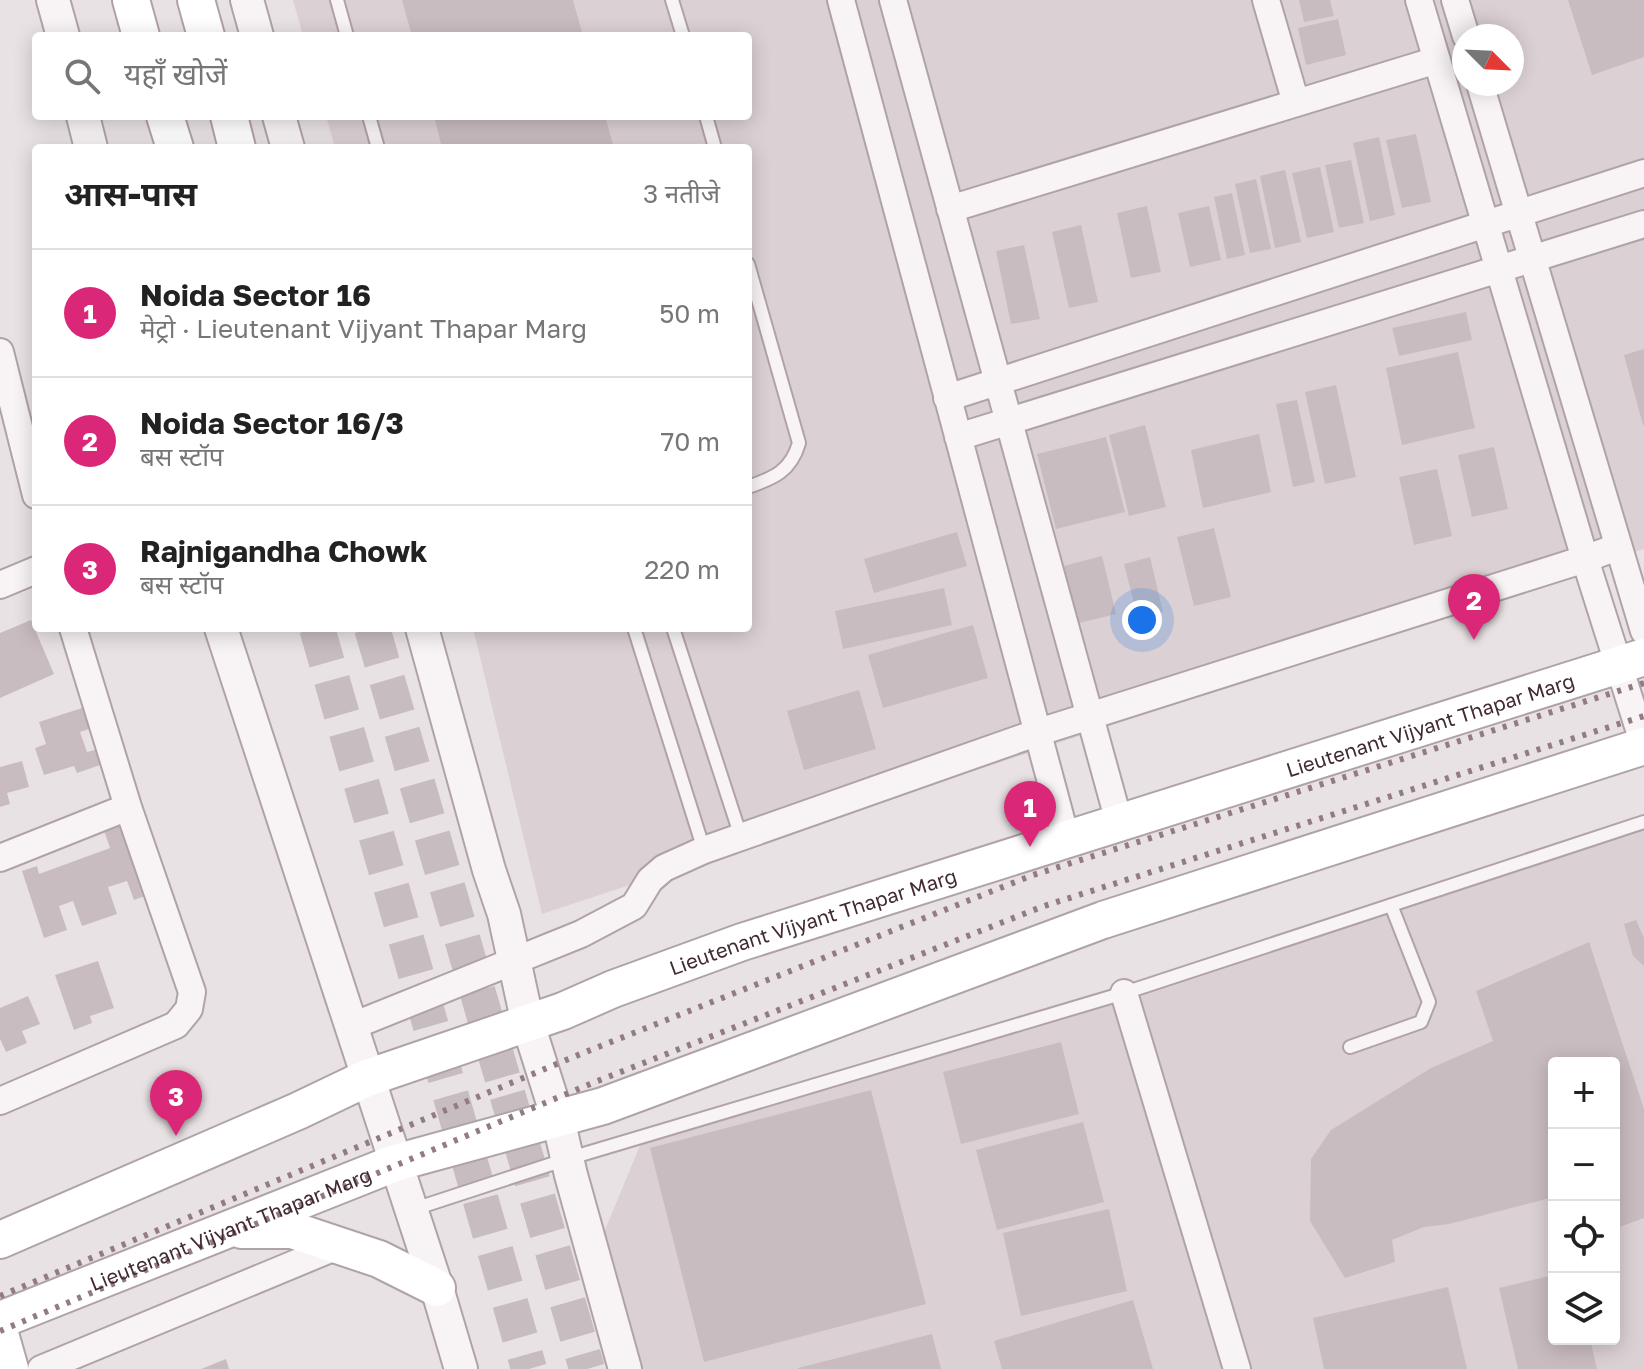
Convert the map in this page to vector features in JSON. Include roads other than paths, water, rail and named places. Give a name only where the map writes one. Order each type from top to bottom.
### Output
[{"type":"main road","points":[[131,0],[140,32]]},
{"type":"main road","points":[[196,0],[205,32]]},
{"type":"main road","points":[[166,120],[174,144]]},
{"type":"main road","points":[[230,120],[236,144]]},
{"type":"main road","name":"Lieutenant Vijyant Thapar Marg","points":[[0,1240],[367,1078],[528,1024],[742,942],[1631,661]]},
{"type":"main road","name":"Lieutenant Vijyant Thapar Marg","points":[[0,1320],[395,1163],[603,1106],[1103,920],[1644,745]]},
{"type":"main road","points":[[223,1230],[292,1230],[379,1259],[437,1288]]},
{"type":"main road","points":[[0,1334],[10,1369]]},
{"type":"street","points":[[53,0],[62,32]]},
{"type":"street","points":[[247,0],[256,32]]},
{"type":"street","points":[[841,0],[1066,838]]},
{"type":"street","points":[[893,0],[1119,822]]},
{"type":"street","points":[[1266,0],[1296,103]]},
{"type":"street","points":[[1419,0],[1585,559],[1631,661],[1644,745]]},
{"type":"street","points":[[1455,0],[1462,24]]},
{"type":"street","points":[[950,209],[1437,60]]},
{"type":"street","points":[[1484,96],[1644,631]]},
{"type":"street","points":[[84,120],[90,144]]},
{"type":"street","points":[[280,120],[287,144]]},
{"type":"street","points":[[947,398],[1644,173]]},
{"type":"street","points":[[958,437],[1644,224]]},
{"type":"street","points":[[1,362],[32,480]]},
{"type":"street","points":[[350,1027],[581,934],[634,906],[650,880],[664,868],[704,850],[1036,733],[1617,547]]},
{"type":"street","points":[[0,585],[32,572]]},
{"type":"street","points":[[0,1101],[176,1025],[189,1009],[192,992],[128,807],[74,632]]},
{"type":"street","points":[[222,632],[461,1369]]},
{"type":"street","points":[[423,632],[516,962],[528,1024],[558,1119],[625,1369]]},
{"type":"street","points":[[0,858],[128,807]]},
{"type":"street","points":[[1124,993],[1237,1369]]},
{"type":"street","points":[[41,1369],[340,1245]]},
{"type":"lane","points":[[337,0],[346,32]]},
{"type":"lane","points":[[672,0],[682,32]]},
{"type":"lane","points":[[370,120],[377,144]]},
{"type":"lane","points":[[707,120],[714,144]]},
{"type":"lane","points":[[752,278],[799,443],[790,466],[778,476],[752,486]]},
{"type":"lane","points":[[635,632],[704,850]]},
{"type":"lane","points":[[674,632],[741,837]]},
{"type":"lane","points":[[411,1210],[567,1159],[1124,993],[1644,822]]},
{"type":"lane","points":[[1350,1047],[1421,1022],[1429,1002],[1391,905]]},
{"type":"tunnel","points":[[318,632],[529,1369]]},
{"type":"tunnel","points":[[373,632],[587,1369]]},
{"type":"railway","points":[[0,1296],[583,1053],[1033,875],[1644,683]]},
{"type":"railway","points":[[0,1331],[595,1082],[1044,906],[1644,716]]},
{"type":"place","name":"Noida Sector 16/3","points":[[1474,640]]},
{"type":"place","name":"Noida Sector 16","points":[[1030,847]]},
{"type":"place","name":"Rajnigandha Chowk","points":[[176,1136]]}]
